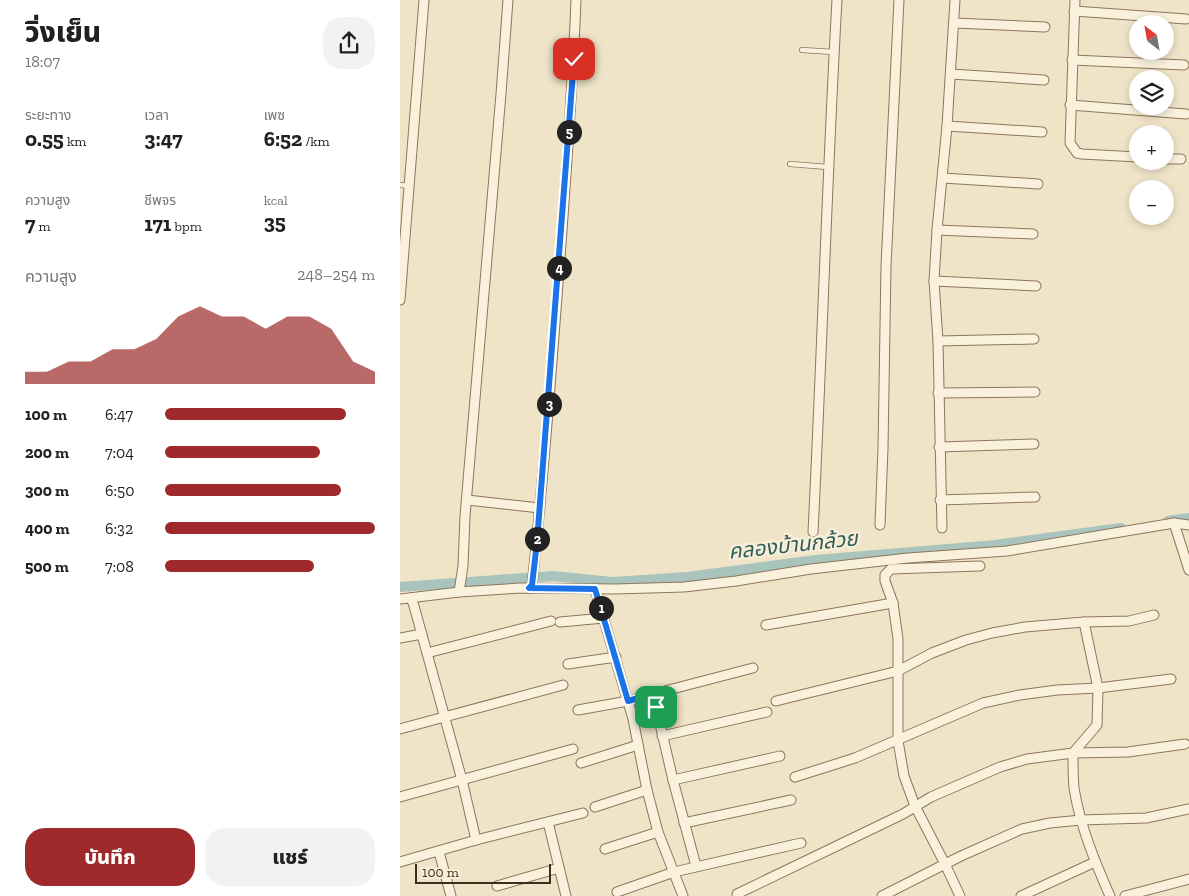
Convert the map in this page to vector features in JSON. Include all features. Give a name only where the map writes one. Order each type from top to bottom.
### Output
[{"type":"street","points":[[400,300],[405,186],[424,0]]},
{"type":"street","points":[[460,589],[508,0]]},
{"type":"street","points":[[531,586],[540,508],[565,192],[576,0]]},
{"type":"street","points":[[813,532],[836,0]]},
{"type":"street","points":[[880,525],[886,266],[899,0]]},
{"type":"street","points":[[942,528],[938,341],[934,281],[955,0]]},
{"type":"street","points":[[1075,0],[1070,143],[1077,152],[1082,154],[1129,157]]},
{"type":"street","points":[[1074,11],[1186,19]]},
{"type":"street","points":[[954,23],[1045,27]]},
{"type":"street","points":[[1072,60],[1184,65]]},
{"type":"street","points":[[950,74],[1044,80]]},
{"type":"street","points":[[1070,105],[1186,114]]},
{"type":"street","points":[[947,126],[1042,132]]},
{"type":"street","points":[[1174,159],[1181,159]]},
{"type":"street","points":[[943,178],[1038,184]]},
{"type":"street","points":[[937,230],[1033,234]]},
{"type":"street","points":[[934,281],[1036,286]]},
{"type":"street","points":[[938,341],[1034,339]]},
{"type":"street","points":[[938,394],[1035,392]]},
{"type":"street","points":[[939,447],[1034,444]]},
{"type":"street","points":[[940,500],[1035,497]]},
{"type":"street","points":[[467,500],[540,508]]},
{"type":"street","points":[[1174,523],[1189,570]]},
{"type":"street","points":[[400,599],[460,589],[531,586],[595,589],[684,587],[811,569],[908,558],[1006,551],[1174,523],[1189,525]]},
{"type":"street","points":[[960,896],[915,806],[904,776],[898,741],[898,640],[893,604],[885,581],[885,575],[891,569],[980,566]]},
{"type":"street","points":[[595,589],[628,701],[658,832],[683,896]]},
{"type":"street","points":[[411,598],[462,780],[476,840]]},
{"type":"street","points":[[766,625],[893,604]]},
{"type":"street","points":[[776,701],[898,671],[932,653],[966,640],[992,633],[1025,627],[1084,622],[1129,621],[1154,615]]},
{"type":"street","points":[[427,653],[555,622],[604,618]]},
{"type":"street","points":[[1084,622],[1098,688],[1098,725],[1073,753],[1074,786],[1081,820],[1095,862],[1110,896]]},
{"type":"street","points":[[400,638],[422,634]]},
{"type":"street","points":[[568,664],[616,657]]},
{"type":"street","points":[[578,710],[628,701],[753,668]]},
{"type":"street","points":[[795,777],[855,758],[984,703],[1020,695],[1057,690],[1098,688],[1171,679]]},
{"type":"street","points":[[400,728],[563,685]]},
{"type":"street","points":[[653,694],[696,866]]},
{"type":"street","points":[[662,736],[767,712]]},
{"type":"street","points":[[737,894],[897,817],[931,797],[1000,767],[1027,760],[1073,753],[1128,752],[1185,744]]},
{"type":"street","points":[[581,763],[638,745]]},
{"type":"street","points":[[400,797],[573,750]]},
{"type":"street","points":[[673,780],[780,756]]},
{"type":"street","points":[[595,807],[647,790]]},
{"type":"street","points":[[684,823],[791,800]]},
{"type":"street","points":[[882,896],[945,864],[1022,829],[1050,823],[1081,820],[1146,818],[1189,809]]},
{"type":"street","points":[[400,862],[476,840],[583,813]]},
{"type":"street","points":[[548,822],[566,896]]},
{"type":"street","points":[[605,849],[658,832]]},
{"type":"street","points":[[617,892],[696,866],[802,843]]},
{"type":"street","points":[[439,852],[452,896]]},
{"type":"street","points":[[1021,896],[1095,862]]},
{"type":"street","points":[[496,886],[559,868]]},
{"type":"street","points":[[1125,896],[1189,879]]},
{"type":"lane","points":[[802,50],[834,52]]},
{"type":"lane","points":[[790,164],[828,167]]},
{"type":"waterway","name":"คลองบ้านกล้วย","points":[[1168,521],[1189,518]]},
{"type":"waterway","name":"คลองบ้านกล้วย","points":[[400,587],[553,576],[612,582],[687,577],[816,560],[995,545],[1121,528]]},
{"type":"route","points":[[574,59],[564,211],[537,542],[532,585],[529,588],[595,589],[628,701],[653,694],[656,707]]}]
